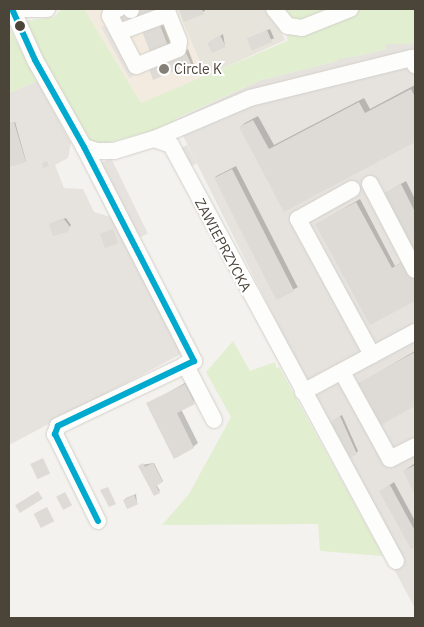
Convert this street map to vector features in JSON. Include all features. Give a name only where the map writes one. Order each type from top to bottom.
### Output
[{"type":"street","points":[[12,9],[35,60],[84,147],[194,361],[58,426],[55,434],[98,521]]},
{"type":"street","points":[[21,9],[47,9]]},
{"type":"street","points":[[274,9],[288,26],[302,28],[350,9]]},
{"type":"street","points":[[167,11],[179,41],[178,49],[136,66],[110,16],[111,12],[136,16],[167,11]]},
{"type":"street","points":[[119,32],[136,16]]},
{"type":"street","points":[[84,147],[97,151],[114,151],[154,138],[250,98],[412,58],[415,64]]},
{"type":"street","name":"ZAWIEPRZYCKA","points":[[154,138],[170,146],[396,561]]},
{"type":"street","points":[[370,184],[415,270]]},
{"type":"street","points":[[352,189],[298,219],[372,355]]},
{"type":"street","points":[[303,392],[415,332]]},
{"type":"street","points":[[185,364],[214,420]]},
{"type":"street","points":[[342,372],[390,459],[415,446]]},
{"type":"shaded area","points":[[84,9],[177,9],[206,76],[141,103]]},
{"type":"shaded area","points":[[177,9],[277,9],[270,12],[285,40],[206,76]]},
{"type":"shaded area","points":[[109,23],[137,74],[129,78],[101,27]]},
{"type":"shaded area","points":[[415,42],[415,608],[285,368],[296,361],[175,120],[261,80]]},
{"type":"shaded area","points":[[386,44],[415,44],[415,52],[386,52]]},
{"type":"shaded area","points":[[380,53],[381,60],[338,66],[337,59]]},
{"type":"shaded area","points":[[332,64],[334,72],[261,90],[259,82]]},
{"type":"shaded area","points":[[37,81],[71,143],[68,158],[55,165],[64,188],[83,189],[94,212],[117,219],[181,354],[9,445],[9,93]]},
{"type":"shaded area","points":[[221,116],[224,123],[190,138],[187,130]]},
{"type":"shaded area","points":[[187,145],[197,164],[190,167],[180,149]]},
{"type":"shaded area","points":[[111,158],[148,233],[136,239],[99,164]]},
{"type":"shaded area","points":[[288,217],[362,349],[342,360],[336,350],[347,344],[278,222]]},
{"type":"green space","points":[[62,9],[84,9],[141,103],[287,41],[288,26],[278,9],[415,9],[415,42],[261,80],[175,119],[177,124],[99,145],[85,139],[24,21],[54,17]]},
{"type":"green space","points":[[9,27],[37,81],[9,93]]},
{"type":"green space","points":[[233,341],[250,371],[275,362],[276,368],[279,367],[383,556],[320,551],[318,524],[162,525],[189,494],[231,417],[206,372]]},
{"type":"building","points":[[134,9],[156,9],[158,13],[124,25],[119,14]]},
{"type":"building","points":[[179,9],[202,9],[204,14],[184,22]]},
{"type":"building","name":"Circle K","points":[[160,25],[169,48],[151,55],[142,32]]},
{"type":"building","points":[[267,30],[272,42],[252,51],[247,39]]},
{"type":"building","points":[[220,35],[226,47],[212,53],[207,43]]},
{"type":"building","points":[[185,51],[193,68],[181,73],[179,69],[153,80],[149,69]]},
{"type":"building","points":[[411,89],[415,97],[415,142],[284,212],[239,127],[253,120],[269,149],[359,102],[365,113]]},
{"type":"building","points":[[14,122],[26,162],[9,167],[9,124]]},
{"type":"building","points":[[47,161],[49,166],[43,168],[42,163]]},
{"type":"building","points":[[232,169],[294,291],[276,300],[214,178]]},
{"type":"building","points":[[401,184],[415,212],[415,260],[380,195]]},
{"type":"building","points":[[356,202],[392,268],[404,261],[415,281],[415,301],[370,325],[315,224]]},
{"type":"building","points":[[64,219],[70,227],[68,232],[53,236],[49,224]]},
{"type":"building","points":[[113,229],[118,243],[105,248],[100,234]]},
{"type":"building","points":[[415,352],[415,406],[381,425],[358,383]]},
{"type":"building","points":[[185,384],[195,404],[177,413],[194,448],[174,459],[146,403]]},
{"type":"building","points":[[340,416],[357,454],[350,458],[330,422]]},
{"type":"building","points":[[43,458],[50,473],[37,479],[30,464]]},
{"type":"building","points":[[143,463],[145,467],[153,463],[163,482],[156,486],[160,493],[154,496],[138,466]]},
{"type":"building","points":[[415,465],[415,495],[403,471]]},
{"type":"building","points":[[390,485],[415,531],[415,547],[411,549],[379,491]]},
{"type":"building","points":[[108,487],[116,504],[109,507],[100,490]]},
{"type":"building","points":[[38,491],[43,499],[20,513],[15,505]]},
{"type":"building","points":[[65,492],[72,505],[63,510],[56,497]]},
{"type":"building","points":[[134,495],[138,504],[127,509],[123,500]]},
{"type":"building","points":[[47,507],[54,521],[41,528],[34,514]]},
{"type":"transit line","points":[[12,9],[35,60],[84,147],[194,361],[58,426],[55,434],[98,521]]},
{"type":"place","name":"Circle K","points":[[164,69]]}]
